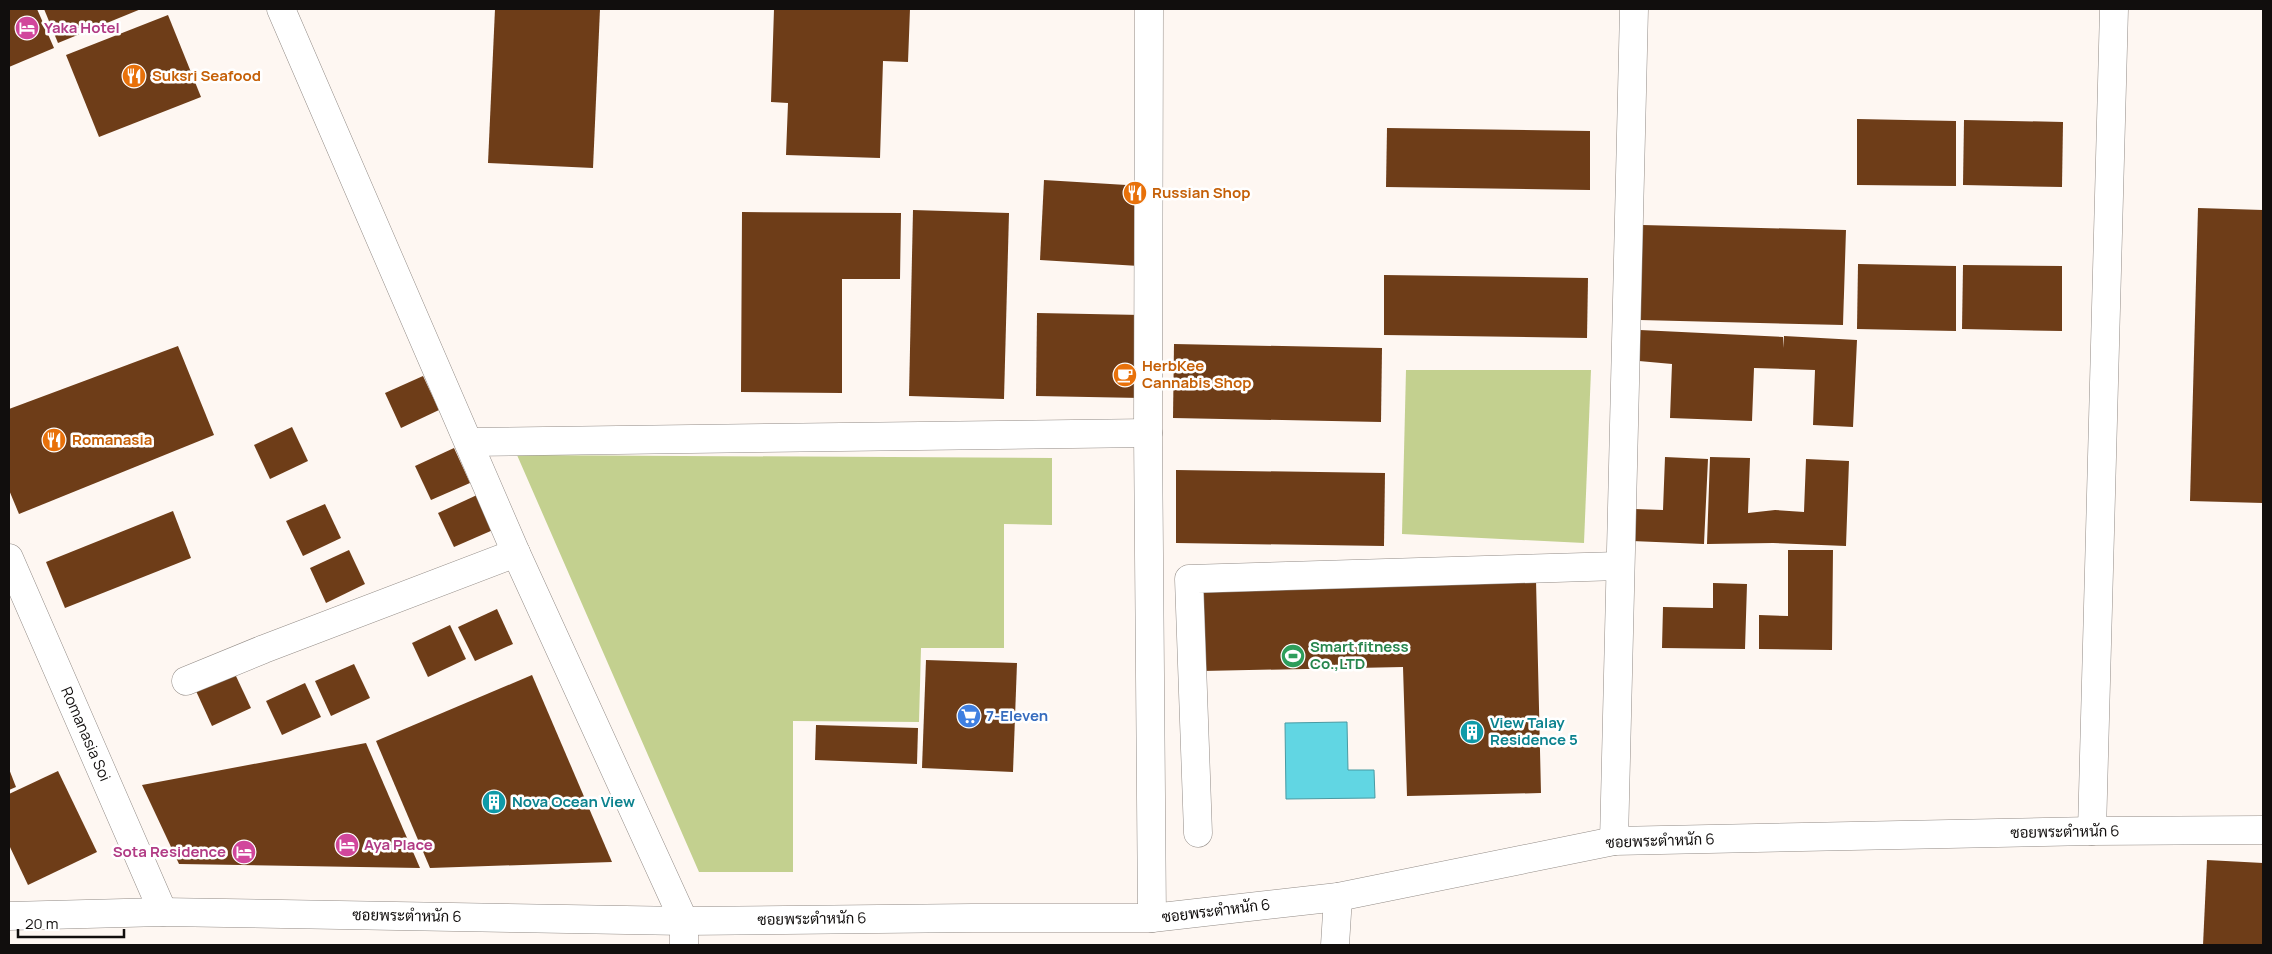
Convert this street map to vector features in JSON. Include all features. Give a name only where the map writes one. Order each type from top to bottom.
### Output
[{"type":"street","points":[[281,9],[516,553],[684,933]]},
{"type":"street","points":[[1148,9],[1148,433],[1152,918]]},
{"type":"street","points":[[1614,841],[1619,566],[1634,9]]},
{"type":"street","points":[[2092,831],[2114,9]]},
{"type":"street","points":[[468,442],[1148,433]]},
{"type":"street","points":[[186,681],[516,553]]},
{"type":"street","name":"Romanasia Soi","points":[[9,558],[163,912]]},
{"type":"street","points":[[1198,833],[1189,579],[1619,566]]},
{"type":"street","name":"ซอยพระตำหนัก 6","points":[[9,916],[163,912],[684,933],[972,918],[1152,918],[1338,897],[1614,841],[2092,831],[2263,830]]},
{"type":"street","points":[[1335,945],[1338,897]]},
{"type":"green space","points":[[1406,370],[1591,370],[1584,543],[1402,534]]},
{"type":"green space","points":[[517,455],[1052,458],[1052,525],[1004,524],[1004,648],[921,648],[919,722],[793,721],[793,872],[699,872]]},
{"type":"water","points":[[1347,722],[1348,770],[1374,770],[1375,798],[1286,799],[1285,723]]},
{"type":"building","name":"Yaka Hotel","points":[[9,9],[37,9],[54,48],[9,67]]},
{"type":"building","points":[[44,9],[141,9],[58,43]]},
{"type":"building","points":[[495,9],[600,9],[593,168],[488,163]]},
{"type":"building","points":[[774,9],[910,9],[908,62],[883,61],[880,158],[786,155],[788,103],[771,102]]},
{"type":"building","name":"Suksri Seafood","points":[[168,15],[201,97],[99,137],[66,55]]},
{"type":"building","points":[[1857,119],[1956,121],[1956,186],[1857,185]]},
{"type":"building","points":[[1964,120],[2063,122],[2062,187],[1963,185]]},
{"type":"building","points":[[1387,128],[1590,131],[1590,190],[1386,187]]},
{"type":"building","points":[[1044,180],[1143,186],[1139,266],[1040,260]]},
{"type":"building","points":[[2198,208],[2263,210],[2263,503],[2190,501]]},
{"type":"building","points":[[913,210],[1009,213],[1004,399],[909,396]]},
{"type":"building","points":[[742,212],[901,213],[900,279],[842,279],[842,393],[741,392]]},
{"type":"building","points":[[1642,225],[1846,230],[1843,325],[1640,320]]},
{"type":"building","points":[[1858,264],[1956,266],[1956,331],[1857,329]]},
{"type":"building","points":[[1963,265],[2062,266],[2062,331],[1962,329]]},
{"type":"building","points":[[1384,275],[1588,278],[1587,338],[1384,335]]},
{"type":"building","points":[[1037,313],[1142,315],[1141,398],[1036,396]]},
{"type":"building","points":[[1640,330],[1783,337],[1783,348],[1784,336],[1857,340],[1853,427],[1813,425],[1815,370],[1754,368],[1752,421],[1670,418],[1672,364],[1639,361]]},
{"type":"building","points":[[1174,344],[1382,348],[1381,422],[1173,418]]},
{"type":"building","points":[[178,346],[214,435],[19,514],[9,490],[9,409]]},
{"type":"building","points":[[423,376],[439,410],[401,428],[385,393]]},
{"type":"building","points":[[292,427],[308,461],[270,479],[254,445]]},
{"type":"building","points":[[454,448],[470,483],[431,500],[415,466]]},
{"type":"building","points":[[1665,457],[1708,459],[1704,544],[1632,541],[1634,509],[1663,510]]},
{"type":"building","points":[[1710,457],[1750,458],[1748,513],[1775,510],[1804,512],[1806,459],[1849,461],[1846,546],[1773,543],[1707,544]]},
{"type":"building","points":[[1176,470],[1385,473],[1384,546],[1176,543]]},
{"type":"building","points":[[477,495],[493,530],[454,547],[438,513]]},
{"type":"building","points":[[325,504],[341,538],[303,556],[286,521]]},
{"type":"building","points":[[173,511],[191,558],[65,608],[46,562]]},
{"type":"building","points":[[349,550],[365,584],[326,603],[310,568]]},
{"type":"building","points":[[1788,550],[1833,550],[1832,650],[1759,649],[1759,615],[1788,616]]},
{"type":"building","name":"View Talay Residence 5","points":[[1536,580],[1541,793],[1407,796],[1403,667],[1202,671],[1200,588]]},
{"type":"building","points":[[1713,583],[1747,584],[1745,649],[1662,648],[1663,607],[1713,608]]},
{"type":"building","points":[[497,609],[513,644],[475,661],[458,627]]},
{"type":"building","points":[[450,625],[466,659],[428,677],[412,643]]},
{"type":"building","name":"7-Eleven","points":[[926,660],[1017,663],[1013,772],[922,768]]},
{"type":"building","points":[[354,664],[370,698],[331,716],[315,681]]},
{"type":"building","points":[[235,674],[251,708],[212,726],[196,691]]},
{"type":"building","name":"Nova Ocean View","points":[[532,675],[612,862],[430,868],[376,741]]},
{"type":"building","points":[[305,683],[321,717],[282,735],[266,701]]},
{"type":"building","points":[[816,725],[918,728],[917,764],[815,760]]},
{"type":"building","points":[[366,743],[420,868],[179,864],[142,785]]},
{"type":"building","points":[[9,769],[16,787],[9,790]]},
{"type":"building","points":[[58,771],[97,852],[28,885],[9,845],[9,794]]},
{"type":"building","points":[[2207,860],[2263,863],[2263,945],[2203,945]]},
{"type":"place","name":"Yaka Hotel","points":[[27,28]]},
{"type":"place","name":"Suksri Seafood","points":[[134,76]]},
{"type":"place","name":"Russian Shop","points":[[1135,193]]},
{"type":"place","name":"HerbKee Cannabis Shop","points":[[1125,375]]},
{"type":"place","name":"Romanasia","points":[[54,440]]},
{"type":"place","name":"Smart fitness Co.,LTD","points":[[1293,656]]},
{"type":"place","name":"7-Eleven","points":[[969,716]]},
{"type":"place","name":"View Talay Residence 5","points":[[1472,732]]},
{"type":"place","name":"Nova Ocean View","points":[[494,802]]},
{"type":"place","name":"Aya Place","points":[[347,845]]},
{"type":"place","name":"Sota Residence","points":[[244,852]]}]
